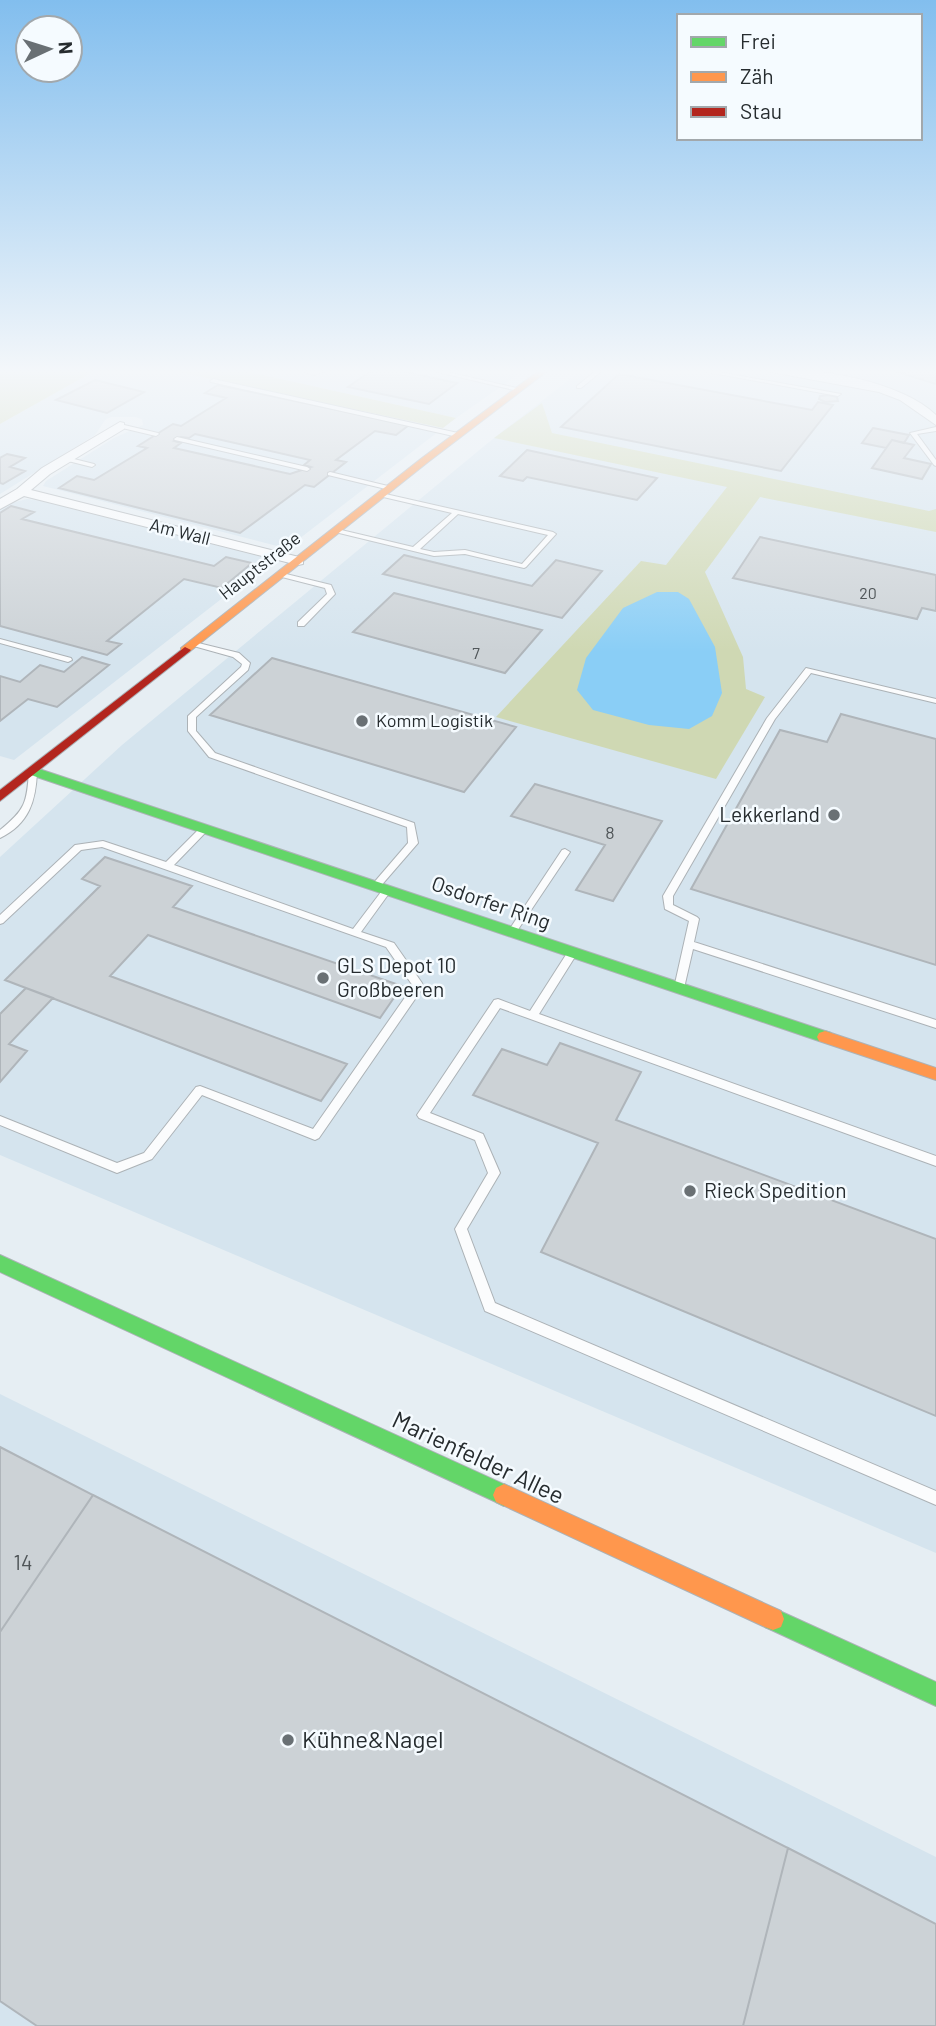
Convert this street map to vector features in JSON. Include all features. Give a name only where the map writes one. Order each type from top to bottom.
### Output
[{"type":"street","points":[[0,505],[22,492],[58,464]]},
{"type":"street","name":"Hauptstraße","points":[[0,797],[386,492],[418,464]]},
{"type":"street","name":"Am Wall","points":[[22,492],[298,561]]},
{"type":"street","name":"Osdorfer Ring","points":[[33,771],[936,1074]]},
{"type":"street","name":"Marienfelder Allee","points":[[0,1263],[936,1694]]},
{"type":"lane","points":[[86,464],[92,465]]},
{"type":"lane","points":[[283,464],[307,469]]},
{"type":"lane","points":[[330,474],[457,512],[554,534],[524,566],[465,552],[434,554],[337,531]]},
{"type":"lane","points":[[415,549],[457,512]]},
{"type":"lane","points":[[281,574],[331,590],[331,594],[300,624]]},
{"type":"lane","points":[[0,641],[68,660]]},
{"type":"lane","points":[[193,643],[236,655],[246,663],[245,668],[192,716],[192,731],[212,755],[411,825],[413,843],[355,933]]},
{"type":"lane","points":[[679,988],[694,919],[668,907],[668,896],[771,718],[809,670],[936,701]]},
{"type":"lane","points":[[0,835],[20,818],[32,800],[33,771]]},
{"type":"lane","points":[[168,866],[204,829]]},
{"type":"lane","points":[[0,920],[68,854],[78,847],[103,844],[390,945],[418,986],[315,1136],[200,1090],[148,1156],[117,1168],[0,1120]]},
{"type":"lane","points":[[512,932],[565,852]]},
{"type":"lane","points":[[690,944],[936,1024]]},
{"type":"lane","points":[[532,1016],[573,952]]},
{"type":"lane","points":[[936,1161],[498,1003],[423,1115],[479,1137],[494,1173],[461,1229],[490,1307],[936,1498]]},
{"type":"shaded area","points":[[0,464],[49,464],[0,494]]},
{"type":"shaded area","points":[[74,464],[397,464],[295,542],[281,547],[43,486],[46,481]]},
{"type":"shaded area","points":[[463,464],[936,464],[936,1553],[0,1155],[0,857],[122,745]]},
{"type":"shaded area","points":[[27,499],[259,556],[269,562],[14,760],[0,756],[0,510],[11,503]]},
{"type":"shaded area","name":"Kühne&Nagel","points":[[0,1394],[936,1857],[936,2026],[0,2026]]},
{"type":"green space","points":[[615,464],[700,464],[929,511],[936,509],[936,532],[760,497],[705,572],[743,657],[746,689],[765,697],[716,779],[496,717],[641,561],[666,565],[727,487]]},
{"type":"water","points":[[657,592],[678,592],[689,599],[715,647],[722,693],[712,716],[689,729],[649,725],[593,710],[577,690],[586,658],[623,608]]},
{"type":"building","points":[[0,464],[16,464],[10,467],[25,471],[3,484],[0,483]]},
{"type":"building","points":[[121,464],[243,464],[290,474],[311,467],[304,465],[306,464],[344,464],[314,487],[305,485],[240,533],[59,488],[77,476],[94,480]]},
{"type":"building","points":[[513,464],[590,464],[657,478],[637,500],[527,477],[523,481],[500,476]]},
{"type":"building","points":[[744,464],[787,464],[781,471]]},
{"type":"building","points":[[875,464],[931,464],[922,479],[872,468]]},
{"type":"building","points":[[11,506],[34,512],[22,519],[214,566],[226,557],[252,563],[222,588],[184,579],[107,641],[121,644],[107,655],[0,626],[0,513]]},
{"type":"building","points":[[760,537],[936,575],[936,611],[922,608],[917,619],[733,578]]},
{"type":"building","points":[[404,555],[532,586],[556,560],[602,571],[562,618],[383,574]]},
{"type":"building","points":[[394,593],[542,630],[505,673],[353,632]]},
{"type":"building","points":[[82,657],[109,665],[57,707],[28,699],[0,721],[0,676],[20,682],[40,665],[64,672]]},
{"type":"building","name":"Komm Logistik","points":[[272,658],[516,727],[464,792],[210,715]]},
{"type":"building","name":"Lekkerland","points":[[841,714],[936,739],[936,965],[691,889],[780,730],[827,742]]},
{"type":"building","points":[[535,784],[662,821],[613,901],[576,890],[605,845],[511,816]]},
{"type":"building","name":"GLS Depot 10 Großbeeren","points":[[105,857],[192,886],[173,907],[402,986],[380,1018],[148,935],[110,976],[347,1064],[321,1101],[5,980],[100,886],[82,879]]},
{"type":"building","points":[[26,988],[53,998],[9,1044],[27,1051],[0,1082],[0,1014]]},
{"type":"building","name":"Rieck Spedition","points":[[560,1043],[641,1072],[616,1120],[936,1239],[936,1416],[541,1252],[598,1143],[473,1095],[502,1049],[547,1065]]},
{"type":"building","points":[[0,1447],[93,1495],[0,1632]]},
{"type":"building","name":"Kühne&Nagel","points":[[93,1495],[788,1848],[743,2026],[37,2026],[0,2001],[0,1632]]},
{"type":"building","points":[[788,1848],[936,1924],[936,2026],[743,2026]]},
{"type":"traffic: fast","points":[[33,771],[825,1037]]},
{"type":"traffic: fast","points":[[0,1263],[504,1495]]},
{"type":"traffic: fast","points":[[773,1619],[936,1694]]},
{"type":"traffic: slow","points":[[185,650],[421,464]]},
{"type":"traffic: slow","points":[[825,1037],[936,1074]]},
{"type":"traffic: slow","points":[[504,1495],[773,1619]]},
{"type":"traffic: jam","points":[[0,797],[185,650]]},
{"type":"place","name":"Komm Logistik","points":[[362,721]]},
{"type":"place","name":"Lekkerland","points":[[834,815]]},
{"type":"place","name":"GLS Depot 10 Großbeeren","points":[[323,978]]},
{"type":"place","name":"Rieck Spedition","points":[[690,1191]]},
{"type":"place","name":"Kühne&Nagel","points":[[288,1740]]}]
